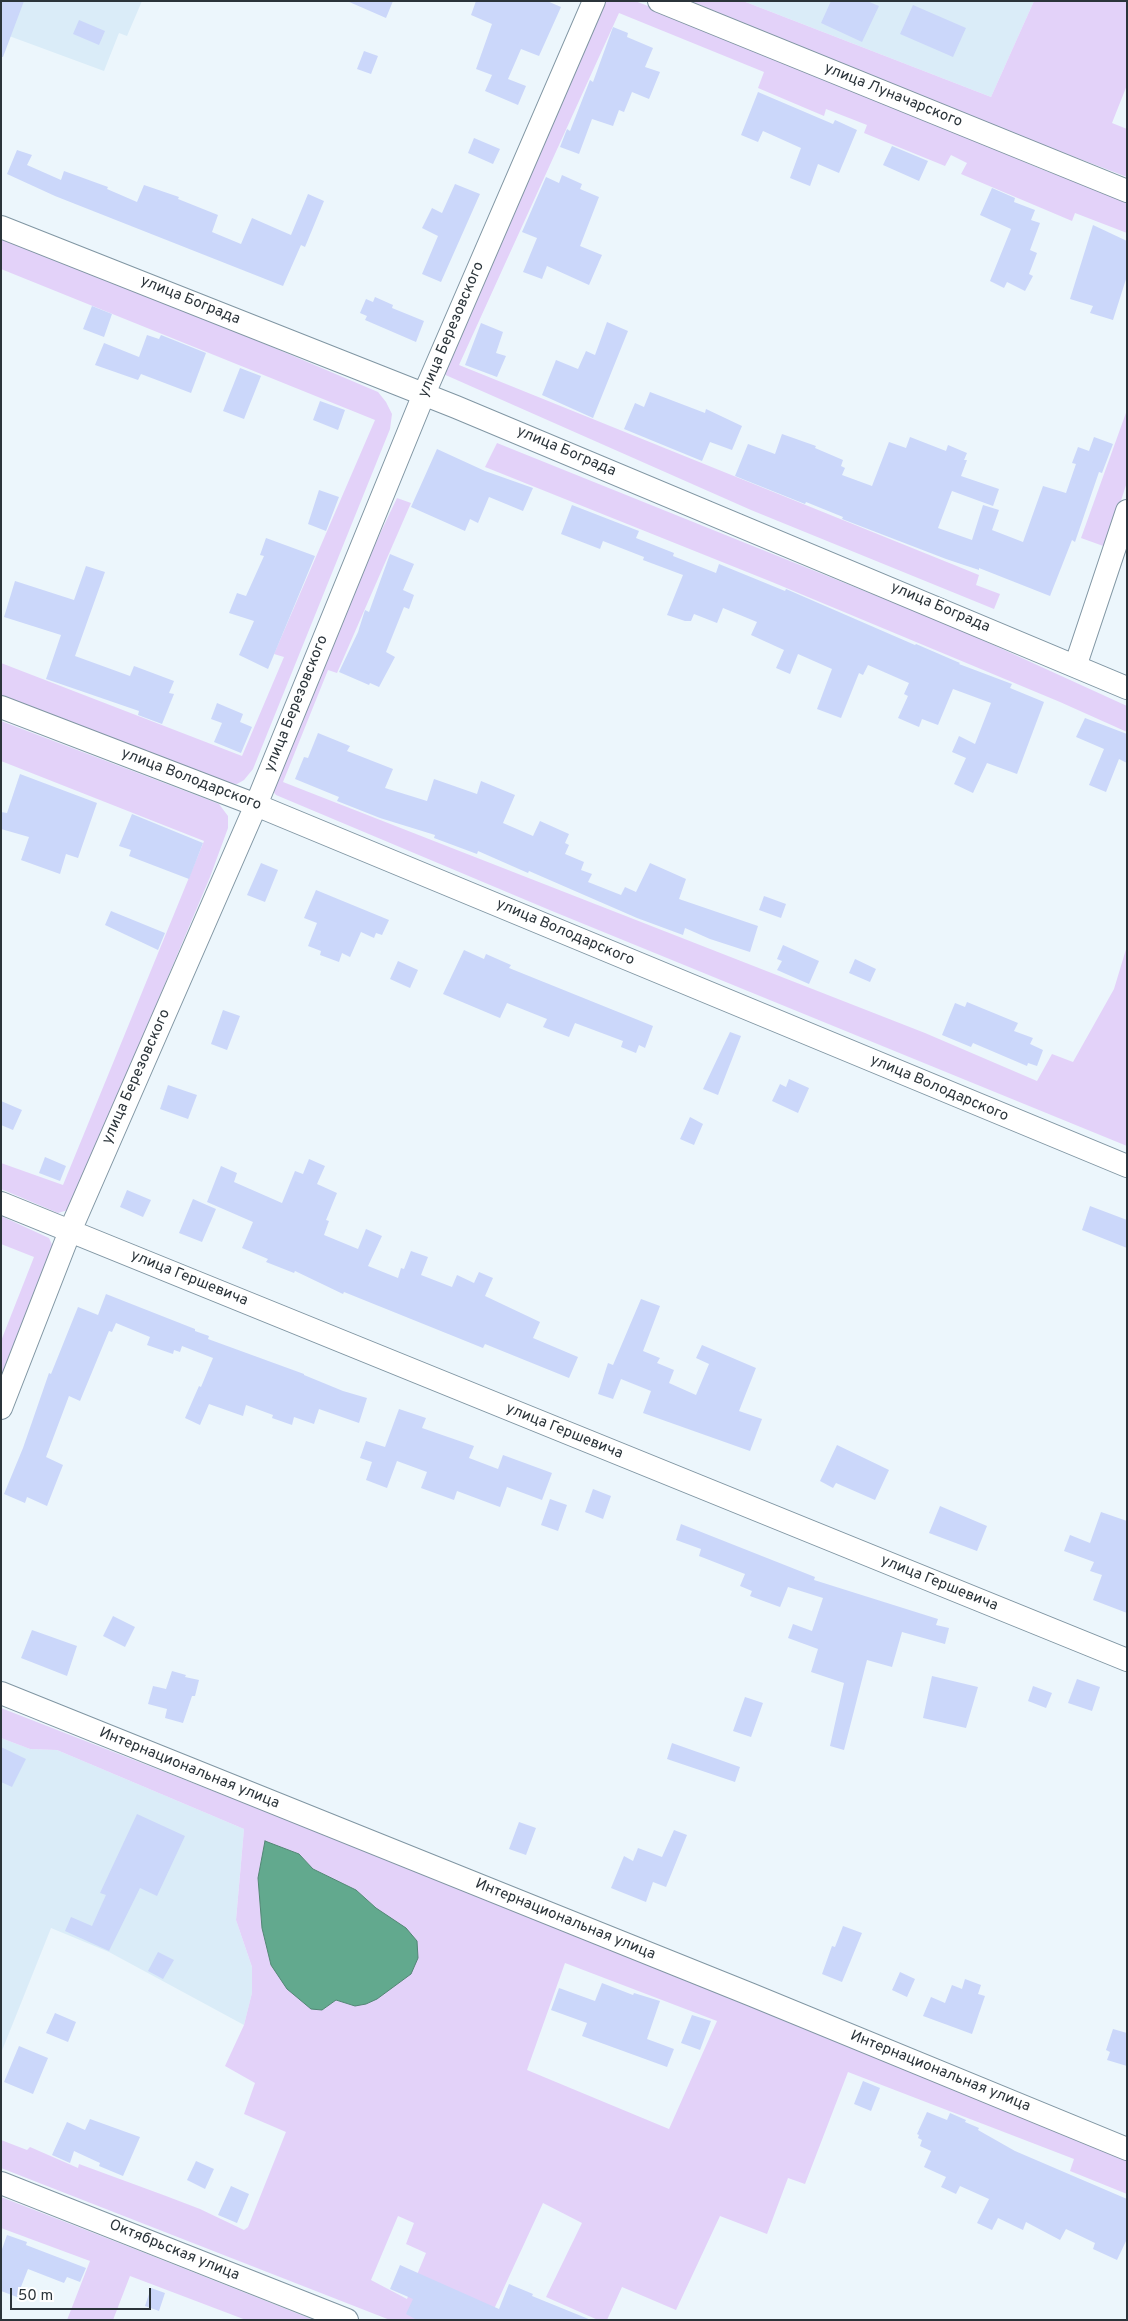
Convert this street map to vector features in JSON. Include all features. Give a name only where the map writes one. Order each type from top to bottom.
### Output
[{"type":"street","name":"улица Березовского","points":[[1,1408],[70,1231],[256,805],[424,394],[594,1]]},
{"type":"street","name":"улица Луначарского","points":[[659,1],[1127,191]]},
{"type":"street","name":"улица Бограда","points":[[1,226],[424,394],[1076,664],[1127,688]]},
{"type":"street","points":[[1076,664],[1127,511]]},
{"type":"street","name":"улица Володарского","points":[[1,706],[256,805],[1127,1166]]},
{"type":"street","name":"улица Гершевича","points":[[1,1203],[1127,1660]]},
{"type":"street","name":"Интернациональная улица","points":[[1,1693],[715,1980],[1127,2149]]},
{"type":"street","name":"Октябрьская улица","points":[[1,2183],[347,2320]]},
{"type":"shaded area","points":[[1,1],[142,1],[127,36],[119,33],[104,71],[1,33]]},
{"type":"shaded area","points":[[605,1],[635,1],[747,44],[1041,169],[1127,201],[1127,233],[1075,213],[1072,221],[961,174],[967,163],[951,155],[945,166],[864,133],[867,125],[826,109],[824,116],[758,88],[764,72],[619,13],[459,365],[979,575],[976,585],[1000,594],[994,609],[751,510],[441,373]]},
{"type":"shaded area","points":[[678,1],[743,1],[991,97],[1034,1],[1127,1],[1127,85],[1112,123],[1127,129],[1127,177],[786,47]]},
{"type":"shaded area","points":[[743,1],[1034,1],[991,97]]},
{"type":"shaded area","points":[[1,238],[211,321],[378,392],[392,414],[390,429],[253,769],[244,780],[237,784],[223,783],[1,700],[1,663],[242,756],[284,657],[274,654],[375,420],[1,269]]},
{"type":"shaded area","points":[[1127,410],[1127,482],[1106,547],[1081,538]]},
{"type":"shaded area","points":[[497,443],[954,627],[1127,706],[1127,732],[1060,702],[772,582],[485,467]]},
{"type":"shaded area","points":[[397,498],[411,503],[337,673],[328,670],[283,782],[925,1033],[1037,1081],[1052,1054],[1073,1062],[1114,989],[1127,946],[1127,1146],[552,911],[276,795],[271,789],[318,664]]},
{"type":"shaded area","points":[[1,721],[219,804],[228,816],[228,828],[210,877],[73,1202],[68,1210],[58,1213],[1,1189],[1,1163],[63,1185],[204,841],[1,761]]},
{"type":"shaded area","points":[[1,1216],[49,1238],[54,1249],[1,1383],[1,1341],[34,1257],[1,1244]]},
{"type":"shaded area","points":[[1,1708],[1127,2148],[1127,2194],[1070,2171],[1074,2159],[848,2072],[805,2184],[788,2178],[767,2234],[720,2216],[676,2310],[622,2287],[607,2320],[598,2320],[546,2297],[582,2223],[543,2203],[489,2320],[390,2320],[1,2168],[1,2140],[27,2150],[30,2147],[78,2168],[79,2164],[166,2196],[200,2209],[244,2230],[248,2227],[286,2132],[244,2114],[255,2083],[225,2066],[244,2025],[252,1993],[252,1967],[236,1920],[244,1829],[57,1750],[30,1749],[1,1738]],"holes":[[[265,1842],[299,1854],[313,1869],[356,1890],[376,1908],[355,2006],[336,2000],[322,2010],[271,1965],[262,1928],[258,1879]],[[565,1963],[717,2021],[669,2129],[527,2070]],[[398,2216],[414,2223],[406,2244],[426,2253],[407,2299],[371,2280]]]},
{"type":"shaded area","points":[[1,1738],[30,1749],[57,1750],[244,1829],[236,1920],[252,1967],[252,1993],[244,2025],[109,1952],[51,1928],[1,2053]]},
{"type":"shaded area","points":[[265,1841],[299,1854],[313,1869],[356,1890],[376,1908],[406,1928],[417,1941],[418,1958],[411,1974],[377,1999],[366,2004],[355,2006],[336,2000],[322,2010],[311,2009],[287,1989],[271,1965],[262,1928],[258,1878]]},
{"type":"shaded area","points":[[1,2197],[314,2320],[246,2320],[130,2276],[113,2320],[67,2320],[90,2261],[1,2228]]},
{"type":"building","points":[[1,1],[24,1],[3,57],[1,57]]},
{"type":"building","points":[[347,1],[393,1],[386,18]]},
{"type":"building","points":[[476,1],[547,1],[561,7],[539,56],[521,49],[508,79],[526,86],[518,105],[485,91],[492,75],[476,69],[492,24],[471,15]]},
{"type":"building","points":[[831,1],[867,1],[879,6],[862,42],[821,23]]},
{"type":"building","points":[[913,5],[966,28],[953,57],[900,34]]},
{"type":"building","points":[[79,20],[105,31],[99,45],[73,34]]},
{"type":"building","points":[[613,27],[628,33],[627,37],[653,48],[645,67],[660,72],[649,99],[632,92],[624,112],[619,110],[613,126],[592,119],[579,154],[560,147],[567,129],[570,131],[590,80],[593,82]]},
{"type":"building","points":[[364,51],[378,56],[371,74],[357,69]]},
{"type":"building","points":[[758,92],[833,124],[835,120],[857,130],[839,173],[818,164],[810,186],[790,178],[801,148],[763,131],[758,142],[741,135]]},
{"type":"building","points":[[474,138],[500,149],[493,164],[468,153]]},
{"type":"building","points":[[892,146],[928,161],[919,181],[883,165]]},
{"type":"building","points":[[17,150],[32,155],[27,165],[61,180],[64,171],[108,187],[107,189],[137,202],[144,185],[179,197],[178,199],[218,215],[212,232],[241,244],[252,218],[291,235],[308,194],[324,201],[305,247],[301,245],[283,286],[55,196],[7,174]]},
{"type":"building","points":[[562,175],[582,184],[580,189],[599,197],[580,246],[602,255],[589,285],[547,266],[542,279],[523,272],[537,238],[522,232],[546,177],[559,183]]},
{"type":"building","points":[[455,184],[480,194],[441,282],[422,274],[438,236],[422,228],[432,208],[442,213]]},
{"type":"building","points":[[992,188],[1015,198],[1014,202],[1035,210],[1031,220],[1040,223],[1030,250],[1037,253],[1029,274],[1033,276],[1025,291],[1007,282],[1004,288],[990,281],[1011,229],[980,215]]},
{"type":"building","points":[[1093,225],[1127,241],[1127,276],[1113,320],[1090,313],[1093,306],[1070,299]]},
{"type":"building","points":[[375,297],[393,305],[392,308],[424,321],[416,342],[365,320],[367,316],[360,313],[366,299],[373,302]]},
{"type":"building","points":[[92,306],[112,314],[104,337],[83,329]]},
{"type":"building","points":[[607,322],[628,331],[593,418],[542,395],[556,360],[578,369],[586,351],[595,355]]},
{"type":"building","points":[[481,323],[503,332],[496,353],[506,356],[497,377],[465,365]]},
{"type":"building","points":[[147,335],[159,339],[161,335],[206,353],[191,393],[141,374],[138,380],[95,365],[104,343],[139,357]]},
{"type":"building","points":[[240,368],[261,376],[244,419],[223,411]]},
{"type":"building","points":[[650,392],[705,413],[706,409],[742,426],[732,450],[710,442],[702,461],[624,429],[635,403],[644,407]]},
{"type":"building","points":[[320,401],[345,410],[338,430],[313,420]]},
{"type":"building","points":[[782,434],[816,446],[815,448],[843,460],[841,466],[845,468],[842,475],[872,486],[889,442],[906,448],[910,437],[946,451],[948,445],[967,453],[964,460],[967,460],[961,476],[999,489],[993,506],[952,491],[938,528],[972,540],[983,505],[999,510],[992,530],[1023,542],[1043,486],[1066,493],[1076,464],[1072,463],[1078,447],[1089,451],[1094,437],[1113,444],[1102,473],[1099,472],[1075,542],[1072,540],[1050,596],[979,568],[979,570],[946,559],[842,519],[843,517],[806,502],[805,504],[735,476],[748,444],[775,454]]},
{"type":"building","points":[[437,449],[485,471],[533,488],[523,511],[489,497],[478,523],[470,519],[465,531],[411,507]]},
{"type":"building","points":[[319,490],[339,497],[326,531],[308,524]]},
{"type":"building","points":[[572,505],[639,531],[636,538],[674,553],[673,556],[716,573],[719,564],[785,591],[786,589],[959,664],[1012,684],[1010,688],[1044,702],[1017,774],[987,763],[973,793],[954,784],[966,758],[952,752],[959,736],[975,744],[991,703],[953,689],[938,725],[922,719],[919,727],[898,718],[908,696],[904,694],[909,683],[868,665],[863,675],[859,673],[841,718],[817,709],[832,669],[798,654],[790,674],[776,668],[784,650],[751,635],[757,622],[723,608],[717,623],[694,614],[691,621],[667,615],[683,575],[643,560],[644,557],[603,541],[600,549],[561,534]]},
{"type":"building","points":[[266,538],[315,556],[268,669],[239,655],[254,621],[229,613],[237,593],[246,596],[264,556],[260,555]]},
{"type":"building","points":[[390,554],[414,564],[403,590],[414,595],[409,609],[404,607],[386,652],[395,657],[379,687],[370,683],[369,685],[339,672],[358,632],[365,610],[369,612]]},
{"type":"building","points":[[86,566],[105,572],[75,656],[130,676],[134,666],[174,681],[169,693],[174,694],[162,724],[138,715],[139,711],[46,679],[61,635],[4,617],[15,581],[74,600]]},
{"type":"building","points":[[217,703],[243,714],[240,722],[252,727],[241,753],[214,742],[222,723],[211,719]]},
{"type":"building","points":[[1085,718],[1127,734],[1127,763],[1119,759],[1106,792],[1089,785],[1104,749],[1076,737]]},
{"type":"building","points":[[318,733],[350,746],[347,751],[393,769],[385,788],[427,801],[434,779],[477,794],[481,781],[515,795],[503,823],[533,836],[540,821],[569,834],[565,843],[569,845],[565,854],[584,862],[581,870],[592,874],[588,882],[621,895],[625,887],[636,892],[650,863],[686,879],[679,899],[758,926],[750,952],[710,939],[685,928],[683,935],[637,918],[478,851],[477,854],[434,838],[435,835],[380,818],[337,801],[339,797],[295,779],[304,757],[308,758]]},
{"type":"building","points":[[20,774],[97,803],[78,858],[66,854],[60,874],[21,860],[29,837],[1,829],[1,812],[7,813]]},
{"type":"building","points":[[132,814],[203,843],[189,879],[129,856],[131,850],[119,846]]},
{"type":"building","points":[[261,863],[278,870],[265,902],[247,895]]},
{"type":"building","points":[[316,890],[389,920],[382,935],[376,933],[374,938],[361,932],[350,957],[342,953],[339,962],[320,955],[321,951],[308,946],[317,923],[304,918]]},
{"type":"building","points":[[764,896],[786,904],[781,918],[759,910]]},
{"type":"building","points":[[111,911],[165,933],[158,950],[105,925]]},
{"type":"building","points":[[783,945],[819,961],[809,984],[777,970],[782,961],[777,959]]},
{"type":"building","points":[[464,950],[484,959],[486,954],[511,965],[509,968],[653,1026],[645,1048],[639,1045],[636,1053],[621,1047],[623,1041],[575,1023],[569,1037],[543,1027],[547,1019],[507,1003],[500,1018],[443,994]]},
{"type":"building","points":[[855,959],[876,969],[870,982],[849,973]]},
{"type":"building","points":[[398,961],[418,970],[410,988],[390,979]]},
{"type":"building","points":[[967,1002],[1018,1023],[1014,1031],[1033,1038],[1030,1044],[1043,1050],[1037,1066],[1028,1063],[1027,1066],[973,1043],[971,1047],[942,1035],[955,1003],[965,1007]]},
{"type":"building","points":[[223,1010],[240,1016],[227,1050],[211,1044]]},
{"type":"building","points":[[730,1032],[741,1036],[718,1095],[703,1089]]},
{"type":"building","points":[[789,1079],[809,1088],[798,1113],[772,1101],[780,1084],[786,1087]]},
{"type":"building","points":[[168,1085],[197,1095],[188,1119],[160,1109]]},
{"type":"building","points":[[1,1101],[22,1110],[13,1130],[1,1125]]},
{"type":"building","points":[[690,1117],[703,1124],[694,1145],[680,1139]]},
{"type":"building","points":[[45,1157],[66,1166],[60,1181],[39,1173]]},
{"type":"building","points":[[309,1159],[325,1166],[317,1184],[337,1193],[326,1220],[329,1221],[324,1235],[358,1249],[366,1229],[382,1236],[368,1266],[398,1278],[401,1268],[404,1269],[411,1251],[428,1257],[421,1275],[452,1287],[457,1275],[474,1283],[479,1272],[493,1278],[485,1296],[540,1322],[533,1338],[578,1357],[569,1378],[485,1344],[483,1348],[344,1292],[343,1294],[295,1271],[294,1273],[266,1262],[268,1259],[242,1248],[253,1222],[207,1202],[221,1166],[237,1173],[234,1182],[282,1203],[295,1171],[303,1174]]},
{"type":"building","points":[[127,1190],[151,1200],[143,1217],[120,1207]]},
{"type":"building","points":[[193,1199],[216,1209],[202,1242],[179,1233]]},
{"type":"building","points":[[1090,1206],[1127,1220],[1127,1248],[1082,1230]]},
{"type":"building","points":[[106,1294],[195,1329],[195,1331],[209,1336],[208,1339],[304,1374],[343,1391],[367,1398],[359,1423],[319,1409],[314,1424],[294,1417],[292,1425],[272,1418],[273,1415],[246,1405],[243,1416],[209,1404],[200,1425],[185,1418],[213,1358],[182,1346],[180,1352],[174,1350],[173,1354],[147,1345],[150,1337],[116,1323],[112,1332],[109,1331],[80,1401],[69,1396],[46,1457],[63,1465],[47,1506],[27,1497],[25,1503],[4,1494],[23,1448],[49,1373],[51,1374],[78,1307],[98,1315]]},
{"type":"building","points":[[641,1299],[660,1306],[643,1351],[660,1358],[657,1363],[674,1370],[669,1383],[696,1395],[709,1364],[696,1358],[702,1345],[756,1368],[739,1411],[762,1419],[750,1451],[643,1413],[651,1391],[621,1379],[613,1399],[598,1394],[608,1363],[613,1365]]},
{"type":"building","points":[[399,1409],[426,1418],[422,1428],[474,1446],[469,1458],[498,1469],[503,1455],[552,1473],[542,1500],[507,1487],[500,1507],[457,1491],[454,1500],[421,1488],[427,1472],[397,1461],[387,1488],[366,1480],[372,1462],[360,1458],[366,1441],[385,1447]]},
{"type":"building","points":[[837,1445],[889,1470],[875,1500],[836,1483],[833,1488],[820,1481]]},
{"type":"building","points":[[593,1489],[611,1496],[603,1519],[585,1512]]},
{"type":"building","points":[[550,1499],[567,1505],[558,1531],[541,1525]]},
{"type":"building","points":[[940,1506],[987,1526],[977,1551],[929,1533]]},
{"type":"building","points":[[1101,1512],[1127,1521],[1127,1613],[1093,1600],[1102,1575],[1090,1571],[1094,1562],[1064,1551],[1070,1535],[1090,1543]]},
{"type":"building","points":[[681,1524],[815,1577],[814,1580],[938,1619],[936,1625],[949,1628],[945,1644],[902,1632],[892,1667],[867,1660],[844,1750],[830,1746],[844,1683],[811,1672],[818,1649],[788,1638],[793,1624],[812,1631],[823,1598],[788,1587],[780,1607],[750,1596],[752,1591],[740,1586],[745,1574],[699,1556],[701,1549],[676,1540]]},
{"type":"building","points":[[113,1616],[135,1627],[125,1647],[103,1636]]},
{"type":"building","points":[[32,1630],[77,1646],[67,1676],[21,1658]]},
{"type":"building","points":[[172,1671],[186,1675],[185,1677],[199,1680],[195,1696],[192,1696],[183,1723],[165,1718],[167,1709],[148,1704],[153,1686],[166,1689]]},
{"type":"building","points":[[932,1676],[978,1687],[966,1728],[923,1718]]},
{"type":"building","points":[[1077,1679],[1100,1687],[1092,1711],[1068,1703]]},
{"type":"building","points":[[1033,1686],[1052,1693],[1046,1708],[1028,1701]]},
{"type":"building","points":[[745,1697],[763,1703],[751,1737],[733,1731]]},
{"type":"building","points":[[672,1743],[740,1767],[735,1782],[667,1759]]},
{"type":"building","points":[[1,1747],[26,1759],[12,1787],[1,1782]]},
{"type":"building","points":[[137,1814],[185,1836],[157,1896],[140,1888],[109,1951],[65,1931],[71,1917],[92,1926],[106,1895],[100,1893]]},
{"type":"building","points":[[519,1822],[536,1828],[526,1855],[509,1849]]},
{"type":"building","points":[[674,1830],[687,1835],[666,1887],[653,1882],[646,1902],[611,1888],[624,1856],[633,1861],[638,1848],[662,1857]]},
{"type":"building","points":[[843,1926],[862,1933],[842,1982],[822,1974],[832,1946],[835,1947]]},
{"type":"building","points":[[158,1952],[174,1960],[163,1979],[148,1971]]},
{"type":"building","points":[[900,1972],[915,1979],[907,1997],[892,1990]]},
{"type":"building","points":[[965,1979],[981,1985],[978,1994],[985,1996],[972,2034],[923,2016],[931,1997],[945,2003],[952,1985],[962,1989]]},
{"type":"building","points":[[602,1983],[633,1995],[634,1993],[660,2001],[647,2039],[674,2049],[667,2067],[582,2036],[587,2023],[551,2010],[559,1988],[595,2001]]},
{"type":"building","points":[[55,2013],[76,2022],[68,2042],[46,2033]]},
{"type":"building","points":[[692,2015],[711,2021],[700,2050],[681,2043]]},
{"type":"building","points":[[1113,2029],[1127,2033],[1127,2066],[1107,2060],[1110,2052],[1106,2050]]},
{"type":"building","points":[[19,2046],[48,2058],[33,2094],[4,2082]]},
{"type":"building","points":[[863,2081],[880,2088],[871,2111],[854,2104]]},
{"type":"building","points":[[927,2112],[947,2120],[950,2113],[966,2120],[965,2122],[979,2128],[978,2130],[1015,2151],[1127,2199],[1127,2239],[1117,2260],[1093,2249],[1095,2243],[1066,2229],[1060,2240],[1026,2222],[1023,2230],[998,2218],[992,2230],[977,2223],[989,2199],[960,2186],[956,2194],[941,2187],[946,2177],[924,2167],[931,2151],[920,2146],[922,2140],[918,2138],[919,2135],[917,2134]]},
{"type":"building","points":[[90,2119],[140,2137],[123,2176],[99,2166],[100,2163],[74,2151],[70,2163],[52,2155],[67,2122],[85,2130]]},
{"type":"building","points":[[196,2161],[214,2169],[205,2189],[187,2180]]},
{"type":"building","points":[[231,2186],[249,2194],[237,2223],[218,2215]]},
{"type":"building","points":[[7,2235],[27,2242],[26,2245],[86,2268],[80,2282],[67,2277],[64,2283],[28,2269],[17,2297],[1,2291],[1,2252]]},
{"type":"building","points":[[400,2265],[499,2309],[509,2284],[533,2294],[532,2296],[591,2320],[417,2320],[406,2314],[413,2299],[390,2289]]},
{"type":"building","points":[[151,2288],[165,2293],[159,2311],[145,2306]]}]
